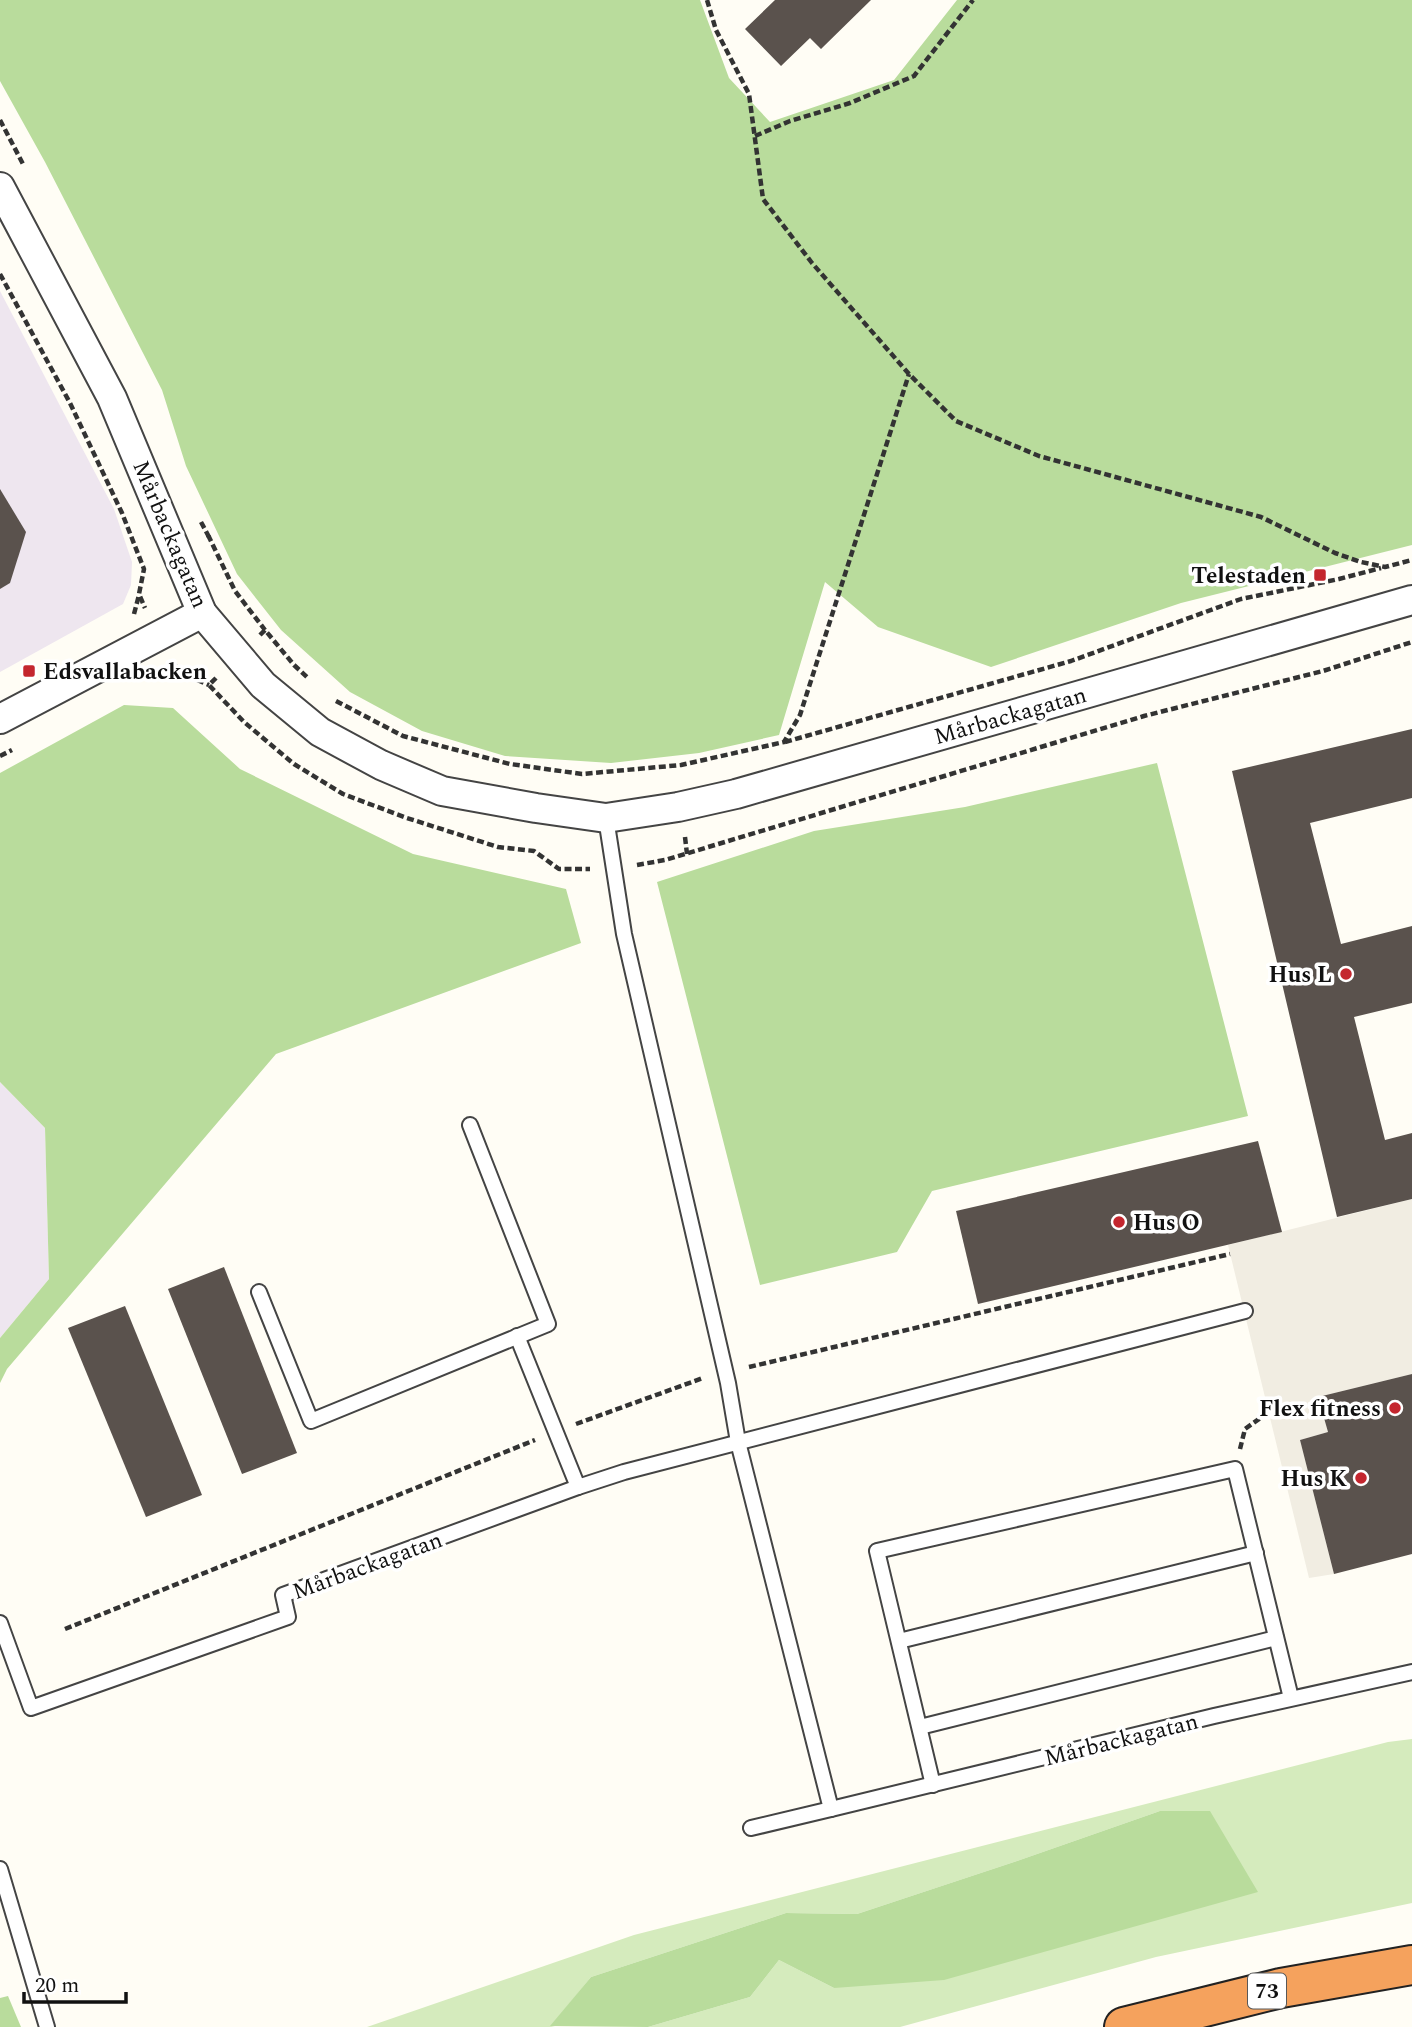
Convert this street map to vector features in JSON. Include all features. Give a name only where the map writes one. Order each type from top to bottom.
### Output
[{"type":"highway","name":"73","points":[[1124,2027],[1281,1988],[1412,1965]]},
{"type":"street","name":"Mårbackagatan","points":[[0,187],[113,398],[202,613],[263,685],[320,732],[442,791],[606,818],[678,807],[736,794],[1412,600]]},
{"type":"street","points":[[0,719],[202,613]]},
{"type":"lane","points":[[606,818],[624,934],[726,1373],[738,1442],[831,1809]]},
{"type":"lane","points":[[259,1292],[311,1420],[548,1324],[470,1125]]},
{"type":"lane","name":"Mårbackagatan","points":[[0,1623],[31,1709],[288,1617],[283,1595],[578,1487],[624,1472],[1245,1311]]},
{"type":"lane","points":[[517,1336],[578,1487]]},
{"type":"lane","points":[[933,1785],[877,1552],[1235,1469],[1291,1698]]},
{"type":"lane","points":[[899,1641],[1256,1553]]},
{"type":"lane","points":[[920,1727],[1276,1638]]},
{"type":"lane","name":"Mårbackagatan","points":[[751,1828],[1291,1698],[1412,1672]]},
{"type":"lane","points":[[0,1869],[47,2027]]},
{"type":"path","points":[[707,0],[716,30],[749,94],[763,199],[812,263],[909,374],[957,421],[1039,456],[1261,517],[1335,553],[1385,567]]},
{"type":"path","points":[[755,136],[790,121],[850,103],[914,76],[973,0]]},
{"type":"path","points":[[0,274],[70,403],[122,513],[144,569],[139,594],[158,636],[179,672],[209,685],[244,722],[294,764],[343,794],[498,847],[534,851],[559,869],[614,869],[665,860],[1144,716],[1323,671],[1412,642]]},
{"type":"path","points":[[784,742],[800,715],[909,374]]},
{"type":"path","points":[[331,699],[403,736],[510,764],[582,774],[681,765],[784,742],[1071,661],[1241,599],[1339,579],[1412,560]]},
{"type":"path","points":[[209,685],[265,630],[294,665],[313,682]]},
{"type":"path","points":[[65,1629],[555,1432],[695,1379],[1230,1254]]},
{"type":"path","points":[[1235,1469],[1245,1429],[1270,1411]]},
{"type":"shaded area","points":[[0,291],[114,509],[132,562],[131,585],[123,604],[0,672]]},
{"type":"shaded area","points":[[0,1082],[45,1128],[49,1279],[0,1338]]},
{"type":"shaded area","points":[[1412,1199],[1412,1374],[1318,1397],[1328,1432],[1300,1440],[1334,1574],[1309,1578],[1228,1245]]},
{"type":"green space","points":[[0,0],[700,0],[729,78],[770,122],[894,80],[957,0],[1412,0],[1412,545],[1181,603],[991,667],[878,627],[825,582],[779,735],[699,753],[611,763],[505,756],[422,731],[350,692],[281,630],[237,574],[186,466],[162,390],[45,162],[0,81]]},
{"type":"green space","points":[[124,705],[173,708],[240,769],[413,854],[566,889],[581,943],[276,1054],[7,1369],[0,1383],[0,1338],[49,1279],[45,1128],[0,1082],[0,773]]},
{"type":"green space","points":[[1157,763],[1248,1116],[932,1191],[897,1252],[760,1285],[657,882],[814,831],[965,807]]},
{"type":"green space","points":[[1412,1739],[1412,1903],[1156,1957],[900,2027],[648,2027],[750,1997],[779,1960],[834,1988],[1160,1811],[857,1914],[786,1913],[591,1977],[551,2026],[555,2027],[367,2027],[634,1935],[1388,1742]]},
{"type":"green space","points":[[1160,1811],[1210,1811],[1258,1892],[944,1980],[834,1988],[779,1960],[750,1997],[648,2027],[550,2026],[591,1977],[786,1913],[857,1914]]},
{"type":"green space","points":[[8,1996],[21,2027],[0,2027],[0,1998]]},
{"type":"building","points":[[775,0],[871,0],[821,49],[810,38],[781,66],[745,29]]},
{"type":"building","points":[[0,489],[26,532],[10,583],[0,589]]},
{"type":"building","name":"Hus L","points":[[1412,729],[1412,798],[1310,823],[1341,944],[1412,926],[1412,1003],[1354,1017],[1385,1140],[1412,1133],[1412,1199],[1337,1217],[1232,771]]},
{"type":"building","name":"Hus O","points":[[1258,1141],[1282,1232],[978,1304],[956,1211]]},
{"type":"building","points":[[224,1267],[297,1453],[242,1474],[168,1289]]},
{"type":"building","points":[[125,1306],[202,1495],[146,1517],[68,1328]]},
{"type":"building","name":"Hus K","points":[[1412,1374],[1412,1554],[1334,1574],[1300,1440],[1328,1432],[1318,1397]]},
{"type":"place","name":"Telestaden","points":[[1320,575]]},
{"type":"place","name":"Edsvallabacken","points":[[29,671]]},
{"type":"place","name":"Hus L","points":[[1346,974]]},
{"type":"place","name":"Hus O","points":[[1119,1222]]},
{"type":"place","name":"Flex fitness","points":[[1395,1408]]},
{"type":"place","name":"Hus K","points":[[1361,1478]]}]
